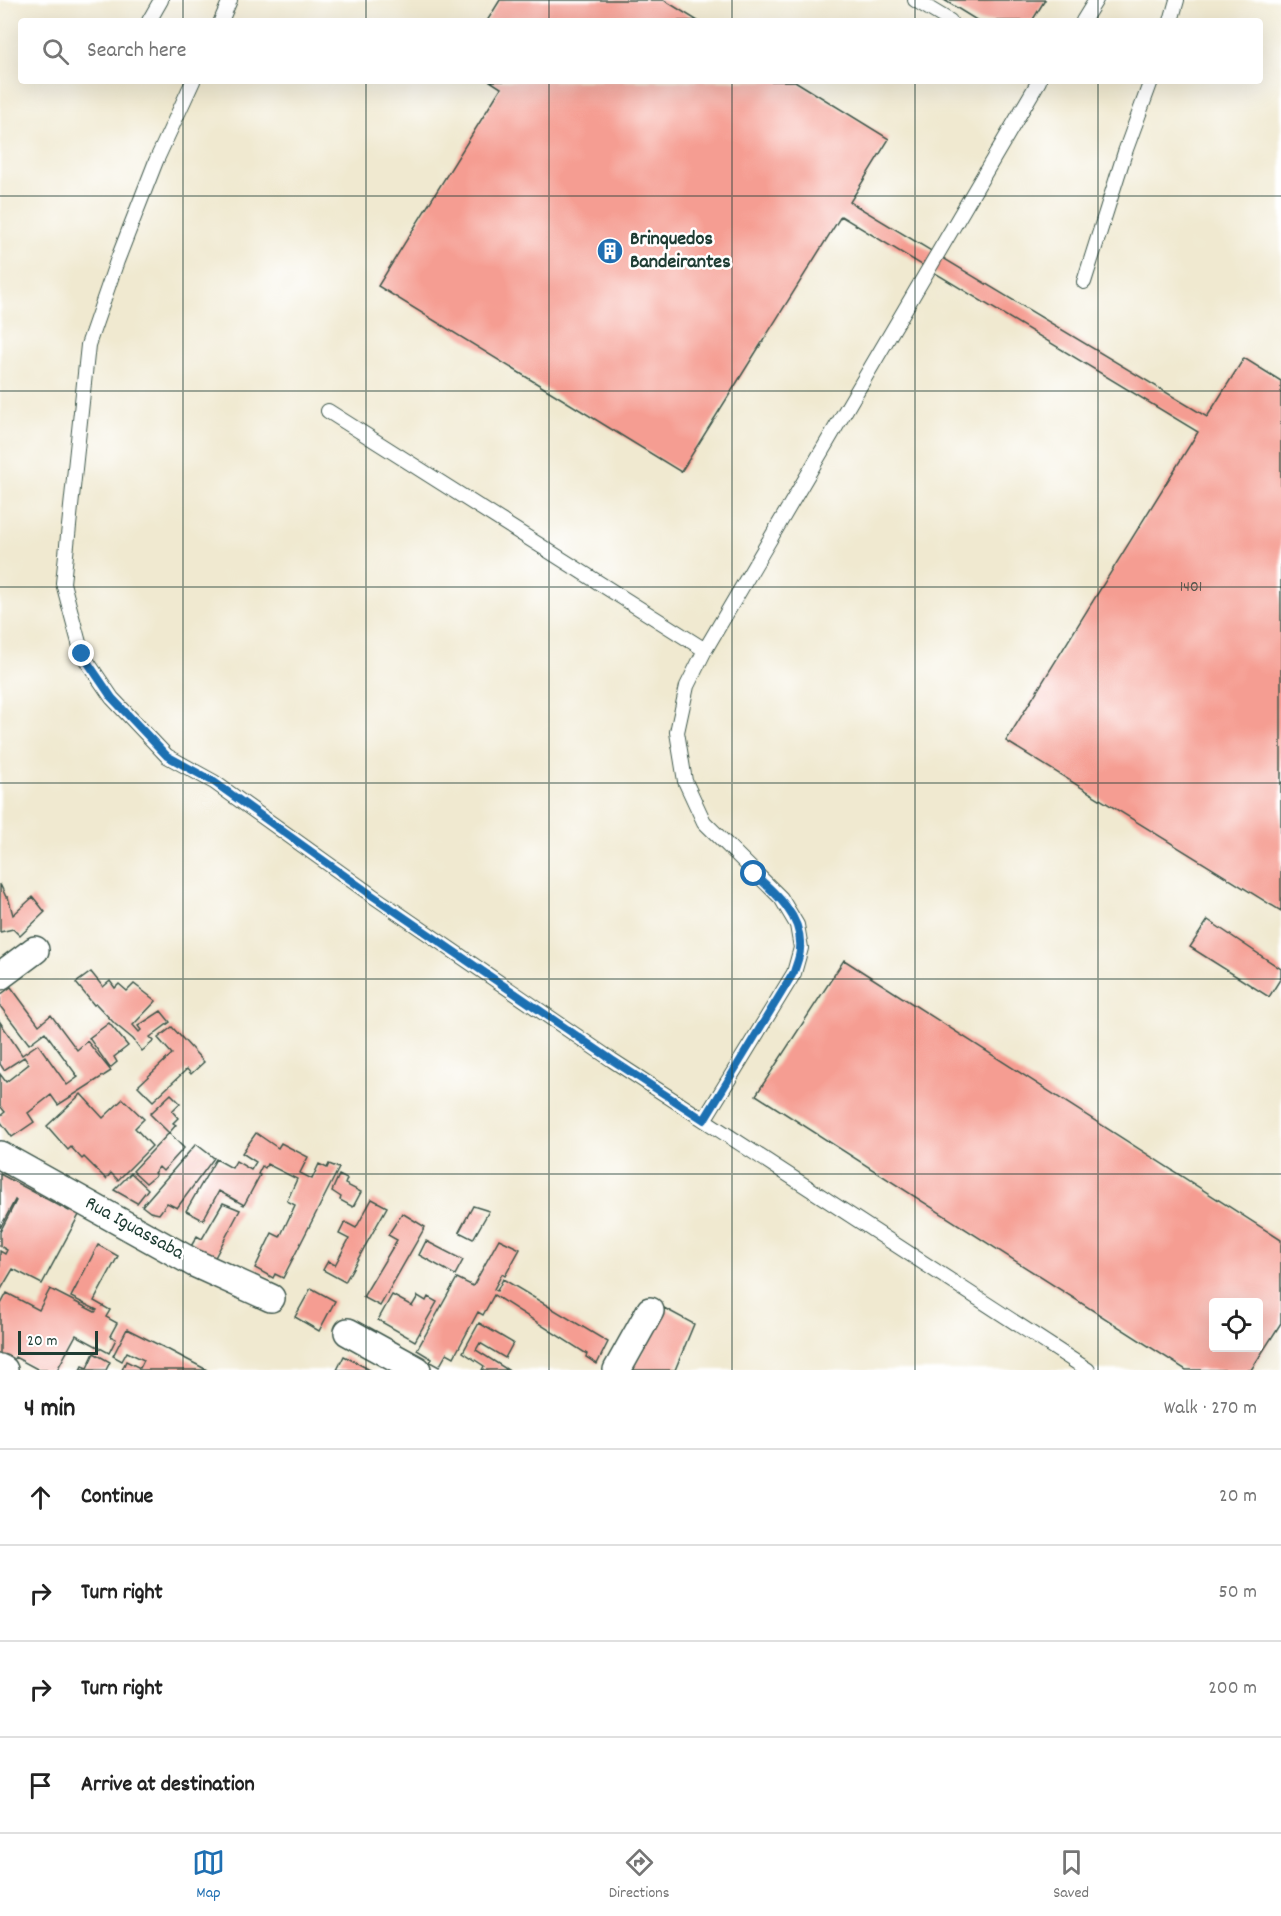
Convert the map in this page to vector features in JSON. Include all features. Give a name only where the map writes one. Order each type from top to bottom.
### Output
[{"type":"street","points":[[0,976],[35,950]]},
{"type":"street","name":"Rua Iguassaba","points":[[0,1155],[194,1263],[271,1298]]},
{"type":"street","points":[[617,1370],[650,1311]]},
{"type":"street","points":[[348,1332],[417,1370]]},
{"type":"street","points":[[0,1368],[4,1370]]},
{"type":"lane","points":[[151,18],[161,0]]},
{"type":"lane","points":[[222,18],[230,0]]},
{"type":"lane","points":[[915,0],[945,18]]},
{"type":"lane","points":[[1085,18],[1096,0]]},
{"type":"lane","points":[[1172,18],[1178,0]]},
{"type":"lane","points":[[192,84],[156,160],[88,345],[63,583],[82,654],[112,698],[167,756],[214,782],[373,896],[583,1041],[1088,1370]]},
{"type":"lane","points":[[704,1120],[794,972],[801,948],[797,925],[781,898],[704,822],[685,781],[677,732],[687,686],[705,650],[1037,84]]},
{"type":"lane","points":[[1084,282],[1125,152],[1150,84]]},
{"type":"lane","points":[[328,411],[705,650]]},
{"type":"building","points":[[500,0],[664,0],[693,18],[489,18]]},
{"type":"building","points":[[944,0],[1045,0],[1034,18],[973,18]]},
{"type":"building","points":[[495,84],[800,84],[889,139],[850,202],[1207,417],[1244,358],[1281,381],[1281,911],[1006,741],[1198,432],[841,216],[681,472],[378,286],[501,88]]},
{"type":"building","points":[[0,884],[8,897],[13,915],[33,897],[45,912],[20,936],[13,929],[0,932]]},
{"type":"building","points":[[1208,920],[1281,969],[1281,978],[1269,997],[1190,947]]},
{"type":"building","points":[[844,960],[1281,1240],[1281,1323],[1263,1351],[1263,1298],[1209,1298],[1209,1352],[1262,1352],[1251,1370],[1186,1370],[756,1095]]},
{"type":"building","points":[[91,972],[103,987],[110,981],[115,988],[119,984],[127,991],[134,984],[156,1001],[133,1025],[139,1032],[141,1030],[138,1026],[161,1011],[170,1022],[150,1037],[154,1041],[142,1051],[133,1039],[96,1004],[94,1005],[76,983]]},
{"type":"building","points":[[11,987],[39,1025],[51,1015],[77,1050],[87,1041],[111,1071],[58,1105],[51,1095],[28,1113],[34,1122],[12,1137],[0,1121],[0,1116],[5,1112],[0,1106],[0,1074],[6,1082],[29,1064],[24,1057],[4,1070],[0,1064],[0,1022],[22,1055],[38,1044],[67,1085],[78,1077],[45,1032],[29,1044],[0,1006],[0,995]]},
{"type":"building","points":[[109,1023],[128,1046],[114,1057],[117,1062],[110,1068],[89,1038]]},
{"type":"building","points":[[172,1027],[204,1062],[191,1074],[187,1069],[153,1101],[138,1086],[172,1054],[158,1038]]},
{"type":"building","points":[[81,1094],[103,1118],[123,1099],[144,1119],[135,1128],[152,1146],[118,1180],[111,1173],[106,1179],[71,1147],[68,1150],[47,1126]]},
{"type":"building","points":[[171,1094],[180,1103],[172,1111],[178,1118],[173,1123],[176,1125],[169,1133],[150,1114]]},
{"type":"building","points":[[169,1133],[184,1148],[163,1171],[159,1167],[154,1173],[156,1175],[146,1183],[133,1171]]},
{"type":"building","points":[[256,1133],[278,1148],[281,1143],[308,1157],[300,1173],[312,1179],[319,1164],[327,1168],[329,1164],[339,1168],[283,1278],[275,1274],[273,1278],[255,1268],[272,1233],[280,1237],[295,1205],[287,1201],[297,1179],[267,1164],[265,1168],[262,1166],[258,1174],[260,1175],[244,1205],[219,1191],[203,1220],[186,1211],[216,1159],[232,1168],[236,1161],[251,1170],[256,1162],[242,1153]]},
{"type":"building","points":[[196,1144],[214,1158],[177,1208],[167,1203],[159,1214],[150,1212],[142,1206]]},
{"type":"building","points":[[131,1173],[148,1189],[137,1203],[114,1190]]},
{"type":"building","points":[[0,1174],[69,1211],[71,1208],[80,1213],[42,1284],[13,1269],[0,1291],[0,1251],[5,1254],[7,1250],[0,1246],[0,1232],[16,1201],[0,1228]]},
{"type":"building","points":[[339,1175],[347,1179],[345,1184],[361,1192],[353,1207],[340,1200],[341,1197],[332,1191]]},
{"type":"building","points":[[372,1199],[387,1207],[345,1282],[323,1270],[328,1261],[335,1265],[349,1239],[339,1234],[345,1222],[356,1228]]},
{"type":"building","points":[[223,1203],[240,1210],[211,1265],[187,1253],[197,1236],[202,1239]]},
{"type":"building","points":[[473,1206],[489,1211],[473,1239],[459,1232]]},
{"type":"building","points":[[402,1213],[425,1227],[380,1306],[363,1297],[397,1240],[388,1235]]},
{"type":"building","points":[[499,1239],[520,1249],[505,1276],[502,1274],[494,1289],[497,1291],[503,1279],[608,1342],[597,1364],[586,1357],[587,1354],[494,1295],[483,1315],[478,1312],[454,1357],[447,1353],[439,1367],[430,1362],[432,1359],[417,1350],[457,1278],[473,1286]]},
{"type":"building","points":[[426,1241],[463,1260],[455,1275],[419,1255]]},
{"type":"building","points":[[98,1245],[118,1256],[94,1301],[110,1310],[106,1317],[117,1323],[110,1336],[116,1339],[109,1353],[76,1335],[57,1370],[39,1370],[15,1357],[13,1361],[0,1354],[0,1306],[7,1293],[39,1310],[50,1289],[95,1312],[97,1310],[71,1297]]},
{"type":"building","points":[[311,1288],[335,1301],[319,1331],[295,1317]]},
{"type":"building","points":[[392,1295],[412,1306],[418,1296],[426,1301],[428,1297],[437,1302],[415,1341],[378,1320]]},
{"type":"building","points":[[664,1308],[694,1324],[675,1370],[633,1370]]},
{"type":"building","points":[[479,1323],[513,1343],[505,1358],[480,1343],[476,1350],[508,1370],[482,1370],[484,1366],[463,1352]]},
{"type":"building","points":[[127,1329],[207,1370],[122,1370],[126,1361],[140,1368],[144,1360],[127,1352],[122,1361],[113,1356]]},
{"type":"building","points":[[94,1353],[110,1362],[106,1370],[80,1370],[82,1366],[87,1368]]},
{"type":"building","points":[[344,1356],[370,1370],[337,1370]]},
{"type":"place","name":"Brinquedos Bandeirantes","points":[[610,251]]},
{"type":"route","points":[[82,654],[112,698],[167,756],[214,782],[373,896],[612,1060],[704,1120],[794,972],[801,948],[797,925],[781,898],[754,874]]}]
